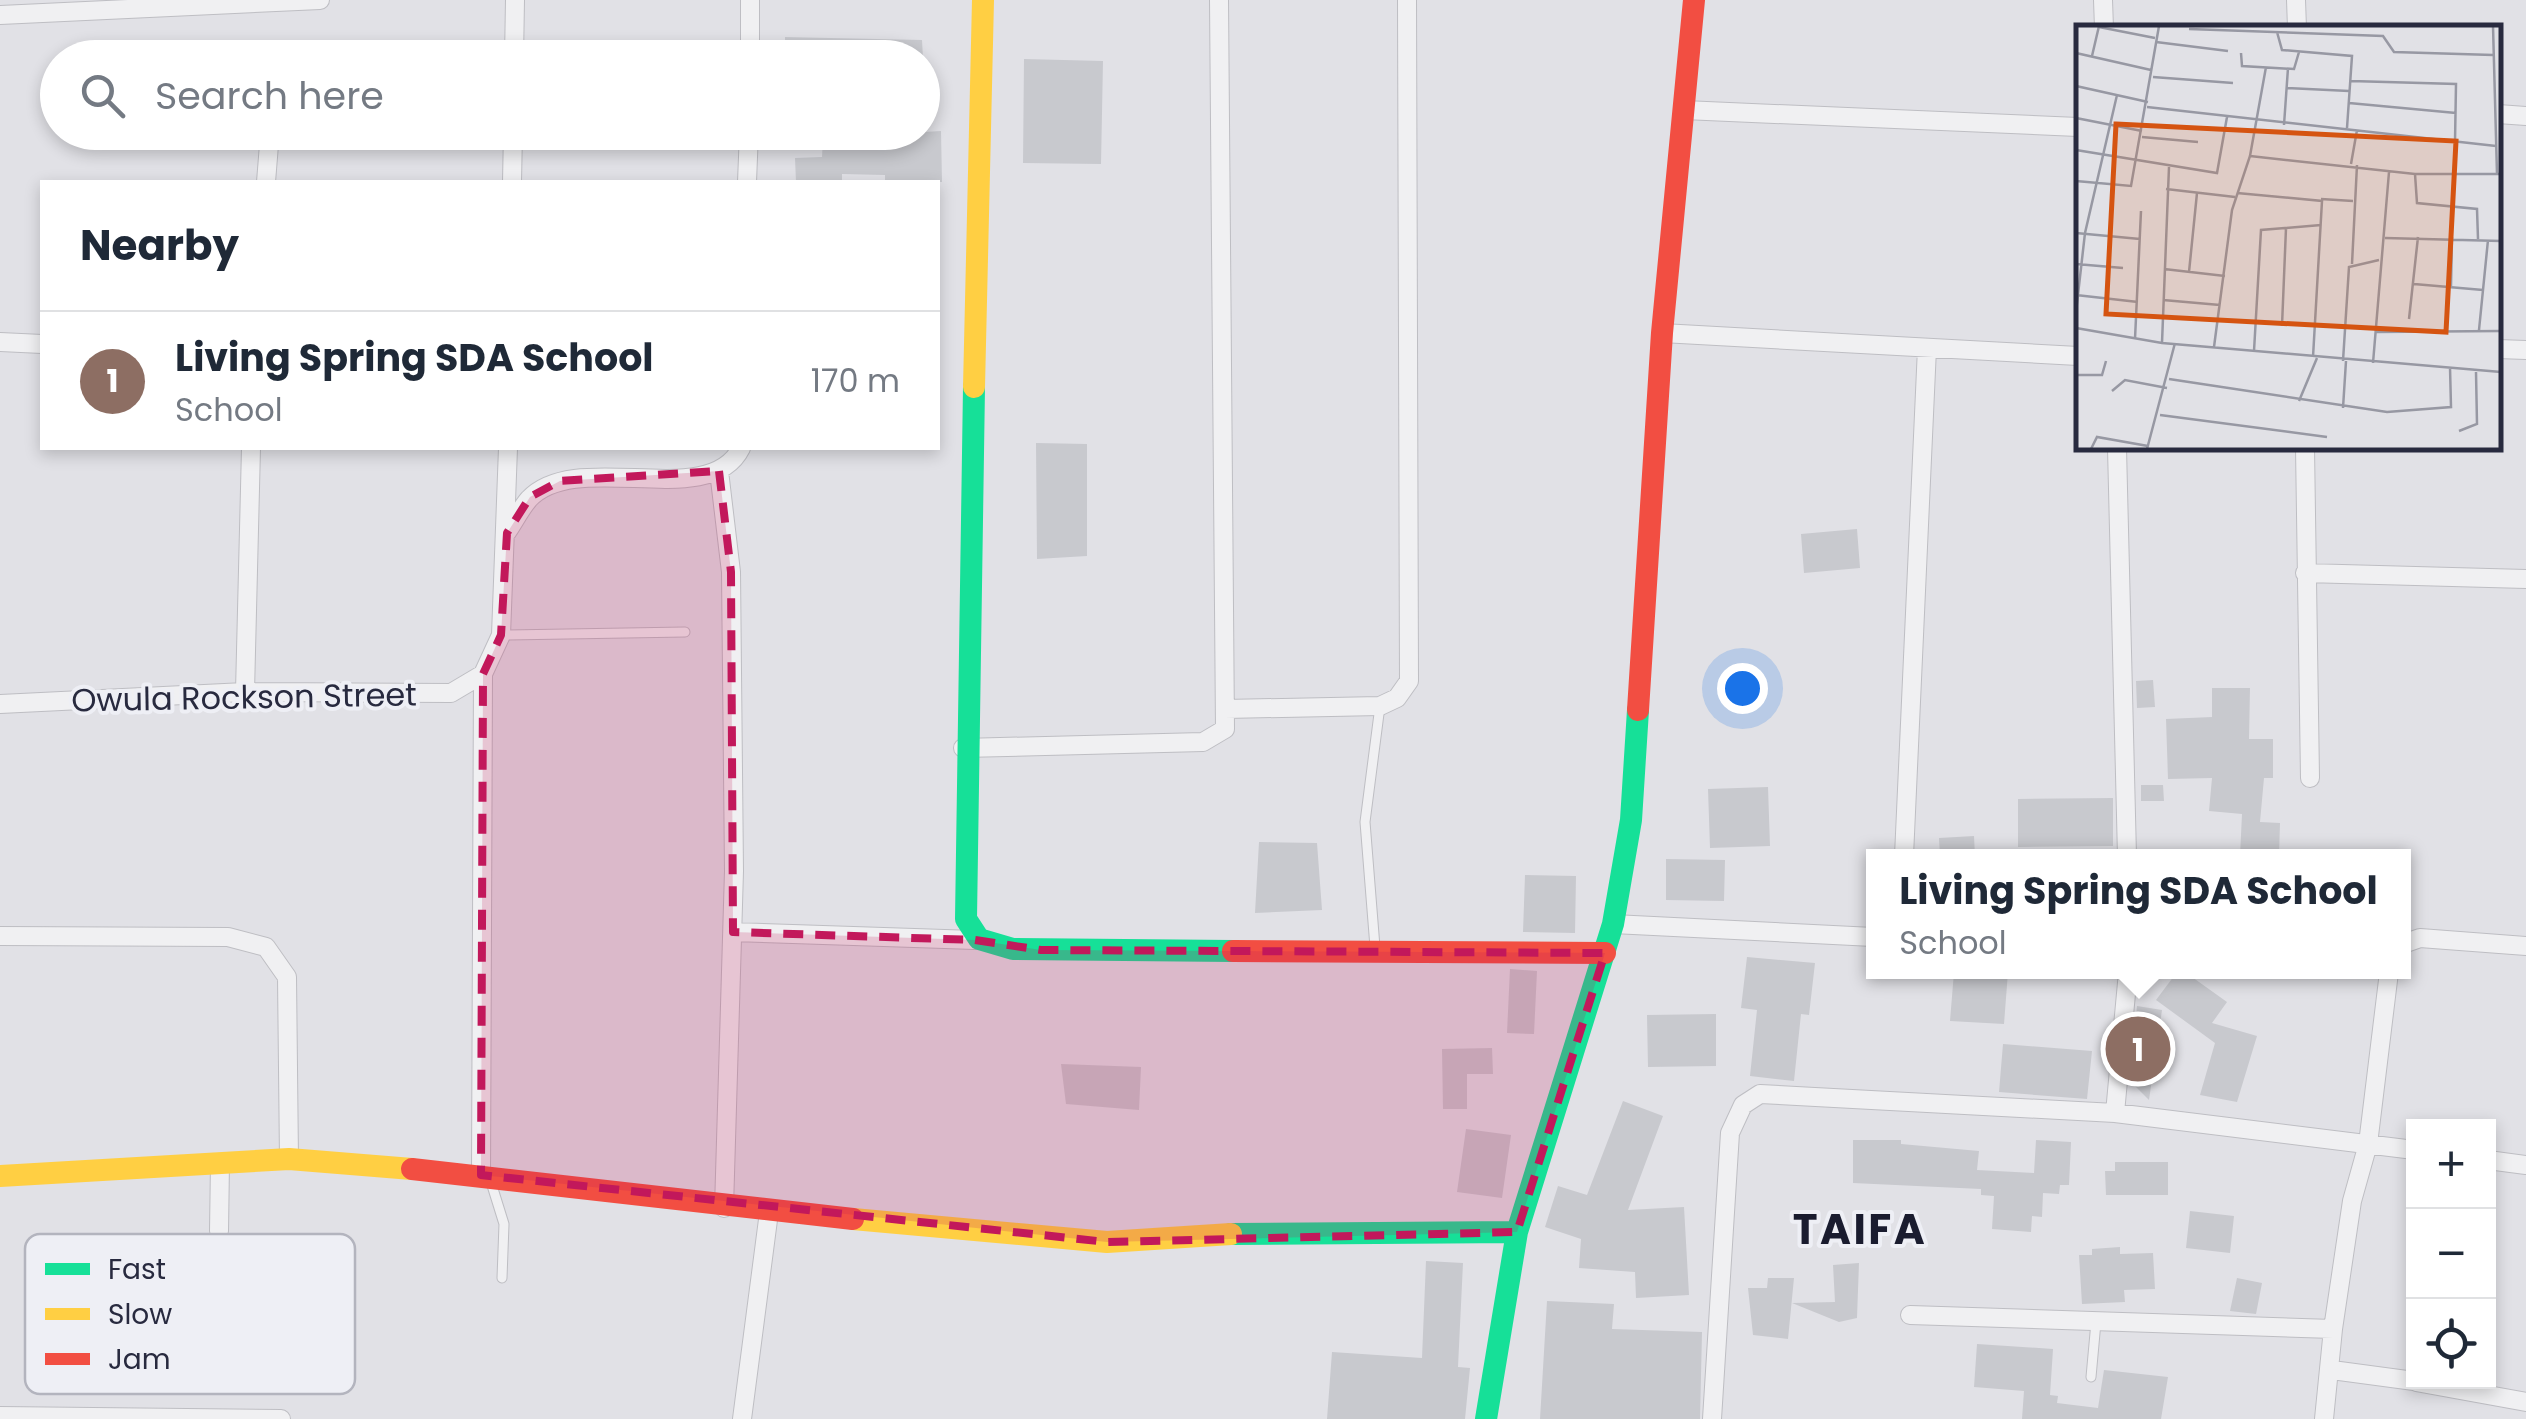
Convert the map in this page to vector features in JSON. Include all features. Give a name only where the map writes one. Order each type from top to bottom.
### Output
[{"type":"street","points":[[0,15],[320,0]]},
{"type":"street","points":[[514,40],[515,0]]},
{"type":"street","points":[[750,0],[750,40]]},
{"type":"street","points":[[975,940],[964,922],[963,748],[983,0]]},
{"type":"street","points":[[963,748],[1203,742],[1225,729],[1220,0]]},
{"type":"street","points":[[1225,709],[1380,706],[1397,698],[1408,681],[1407,0]]},
{"type":"street","points":[[1486,1419],[1517,1232],[1605,953],[1631,820],[1662,333],[1694,0]]},
{"type":"street","points":[[2103,0],[2104,25]]},
{"type":"street","points":[[2296,0],[2297,25]]},
{"type":"street","points":[[1684,110],[2076,127]]},
{"type":"street","points":[[2501,114],[2526,116]]},
{"type":"street","points":[[266,180],[269,150]]},
{"type":"street","points":[[512,180],[513,150]]},
{"type":"street","points":[[748,150],[748,180]]},
{"type":"street","points":[[1662,333],[2076,356]]},
{"type":"street","points":[[0,342],[40,344]]},
{"type":"street","points":[[1904,849],[1927,348]]},
{"type":"street","points":[[2501,349],[2526,350]]},
{"type":"street","points":[[245,692],[251,450]]},
{"type":"street","points":[[486,1176],[482,674],[501,636],[508,450]]},
{"type":"street","points":[[2117,450],[2127,849]]},
{"type":"street","points":[[2305,450],[2310,778]]},
{"type":"street","points":[[507,532],[530,497],[560,481],[731,461],[733,932],[724,1208]]},
{"type":"street","points":[[2305,574],[2526,578]]},
{"type":"street","name":"Owula Rockson Street","points":[[0,704],[245,692],[451,693],[482,674]]},
{"type":"street","points":[[1613,924],[1866,937]]},
{"type":"street","points":[[733,932],[975,940],[990,947],[1041,950],[1605,953]]},
{"type":"street","points":[[0,936],[228,937],[266,947],[287,976],[289,1159]]},
{"type":"street","points":[[2411,941],[2420,938],[2526,946]]},
{"type":"street","points":[[2116,1114],[2127,979]]},
{"type":"street","points":[[2324,1419],[2332,1370],[2333,1330],[2352,1202],[2368,1144],[2388,979]]},
{"type":"street","points":[[1712,1419],[1730,1132],[1743,1105],[1760,1094],[2116,1114],[2406,1149]]},
{"type":"street","points":[[0,1176],[289,1159],[486,1176],[724,1208],[1107,1242],[1255,1233],[1517,1232]]},
{"type":"street","points":[[2496,1161],[2526,1165]]},
{"type":"street","points":[[219,1231],[220,1163]]},
{"type":"street","points":[[742,1419],[769,1212]]},
{"type":"street","points":[[1910,1314],[2333,1330]]},
{"type":"street","points":[[2332,1370],[2406,1380]]},
{"type":"street","points":[[2457,1389],[2526,1402]]},
{"type":"street","points":[[4,1417],[281,1419]]},
{"type":"lane","points":[[501,636],[686,632]]},
{"type":"lane","points":[[1376,952],[1365,822],[1380,706]]},
{"type":"lane","points":[[486,1176],[504,1224],[502,1278]]},
{"type":"lane","points":[[2091,1377],[2096,1322]]},
{"type":"highlighted area","points":[[719,471],[731,572],[733,932],[975,940],[1041,950],[1605,953],[1517,1232],[1107,1242],[481,1175],[483,674],[501,635],[507,533],[530,497],[560,481]]},
{"type":"building","points":[[785,37],[922,40],[785,40]]},
{"type":"building","points":[[1024,59],[1103,61],[1101,164],[1023,163]]},
{"type":"building","points":[[940,131],[942,182],[842,174],[842,180],[796,180],[795,158],[822,157],[822,150],[940,150]]},
{"type":"building","points":[[1036,443],[1087,444],[1087,556],[1037,559]]},
{"type":"building","points":[[1857,529],[1860,568],[1804,573],[1801,534]]},
{"type":"building","points":[[2153,680],[2155,707],[2137,708],[2136,681]]},
{"type":"building","points":[[2212,688],[2250,688],[2249,739],[2273,739],[2273,778],[2264,778],[2260,822],[2280,823],[2279,849],[2240,849],[2242,814],[2209,811],[2212,778],[2168,779],[2166,719],[2212,717]]},
{"type":"building","points":[[2141,785],[2163,785],[2164,801],[2141,801]]},
{"type":"building","points":[[1768,787],[1770,846],[1710,848],[1708,789]]},
{"type":"building","points":[[2113,798],[2113,846],[2018,847],[2018,799]]},
{"type":"building","points":[[1974,836],[1975,849],[1940,849],[1939,838]]},
{"type":"building","points":[[1259,842],[1317,843],[1322,910],[1255,913]]},
{"type":"building","points":[[1666,859],[1725,860],[1724,901],[1666,900]]},
{"type":"building","points":[[1525,875],[1576,876],[1575,933],[1523,932]]},
{"type":"building","points":[[1747,957],[1815,963],[1809,1015],[1801,1014],[1794,1081],[1750,1076],[1757,1010],[1741,1008]]},
{"type":"building","points":[[1510,969],[1537,971],[1534,1034],[1507,1033]]},
{"type":"building","points":[[1953,979],[2007,979],[2004,1024],[1950,1021]]},
{"type":"building","points":[[2172,979],[2195,979],[2227,1002],[2212,1023],[2257,1036],[2237,1102],[2200,1095],[2215,1043],[2156,1000]]},
{"type":"building","points":[[2137,1006],[2162,1010],[2149,1100],[2130,1081]]},
{"type":"building","points":[[1716,1014],[1716,1066],[1648,1067],[1647,1015]]},
{"type":"building","points":[[2003,1044],[2092,1051],[2087,1099],[1999,1092]]},
{"type":"building","points":[[1492,1048],[1493,1074],[1467,1074],[1467,1109],[1443,1109],[1442,1049]]},
{"type":"building","points":[[1061,1064],[1141,1067],[1139,1110],[1066,1104]]},
{"type":"building","points":[[1623,1101],[1663,1116],[1628,1210],[1684,1207],[1689,1295],[1636,1298],[1635,1272],[1579,1268],[1581,1239],[1545,1227],[1558,1186],[1587,1195]]},
{"type":"building","points":[[1466,1129],[1511,1135],[1502,1198],[1457,1192]]},
{"type":"building","points":[[1853,1140],[1901,1140],[1901,1144],[1979,1151],[1977,1170],[2034,1173],[2036,1140],[2071,1142],[2069,1185],[2060,1185],[2059,1194],[2043,1193],[2042,1217],[2032,1216],[2031,1232],[1992,1229],[1994,1196],[1981,1195],[1981,1189],[1853,1183]]},
{"type":"building","points":[[2115,1162],[2168,1162],[2168,1195],[2106,1195],[2105,1171],[2115,1171]]},
{"type":"building","points":[[2190,1211],[2234,1216],[2230,1253],[2186,1248]]},
{"type":"building","points":[[2120,1247],[2120,1254],[2153,1253],[2155,1289],[2124,1290],[2125,1302],[2082,1304],[2079,1255],[2092,1255],[2092,1249]]},
{"type":"building","points":[[1426,1261],[1463,1263],[1458,1367],[1470,1368],[1465,1419],[1327,1419],[1332,1352],[1422,1358]]},
{"type":"building","points":[[1859,1263],[1857,1318],[1839,1322],[1792,1303],[1835,1302],[1833,1265]]},
{"type":"building","points":[[1768,1278],[1794,1278],[1788,1339],[1753,1335],[1748,1288],[1767,1288]]},
{"type":"building","points":[[2237,1278],[2262,1283],[2256,1314],[2230,1311]]},
{"type":"building","points":[[1547,1301],[1614,1304],[1612,1329],[1702,1332],[1700,1419],[1540,1419]]},
{"type":"building","points":[[1977,1344],[2053,1349],[2050,1395],[2058,1396],[2057,1403],[2098,1408],[2104,1370],[2168,1377],[2161,1419],[2022,1419],[2024,1391],[1974,1387]]},
{"type":"traffic: fast","points":[[974,387],[966,919],[979,939],[1013,949],[1233,951]]},
{"type":"traffic: fast","points":[[1486,1419],[1517,1232],[1613,924],[1631,820],[1638,710]]},
{"type":"traffic: fast","points":[[1231,1234],[1517,1232]]},
{"type":"traffic: slow","points":[[974,387],[983,0]]},
{"type":"traffic: slow","points":[[0,1176],[289,1159],[412,1169]]},
{"type":"traffic: slow","points":[[853,1219],[1107,1242],[1231,1234]]},
{"type":"traffic: jam","points":[[1638,710],[1662,333],[1694,0]]},
{"type":"traffic: jam","points":[[1233,951],[1605,953]]},
{"type":"traffic: jam","points":[[412,1169],[853,1219]]},
{"type":"place","name":"Living Spring SDA School","points":[[2138,1049]]},
{"type":"district","name":"TAIFA","points":[[1860,1229]]}]
